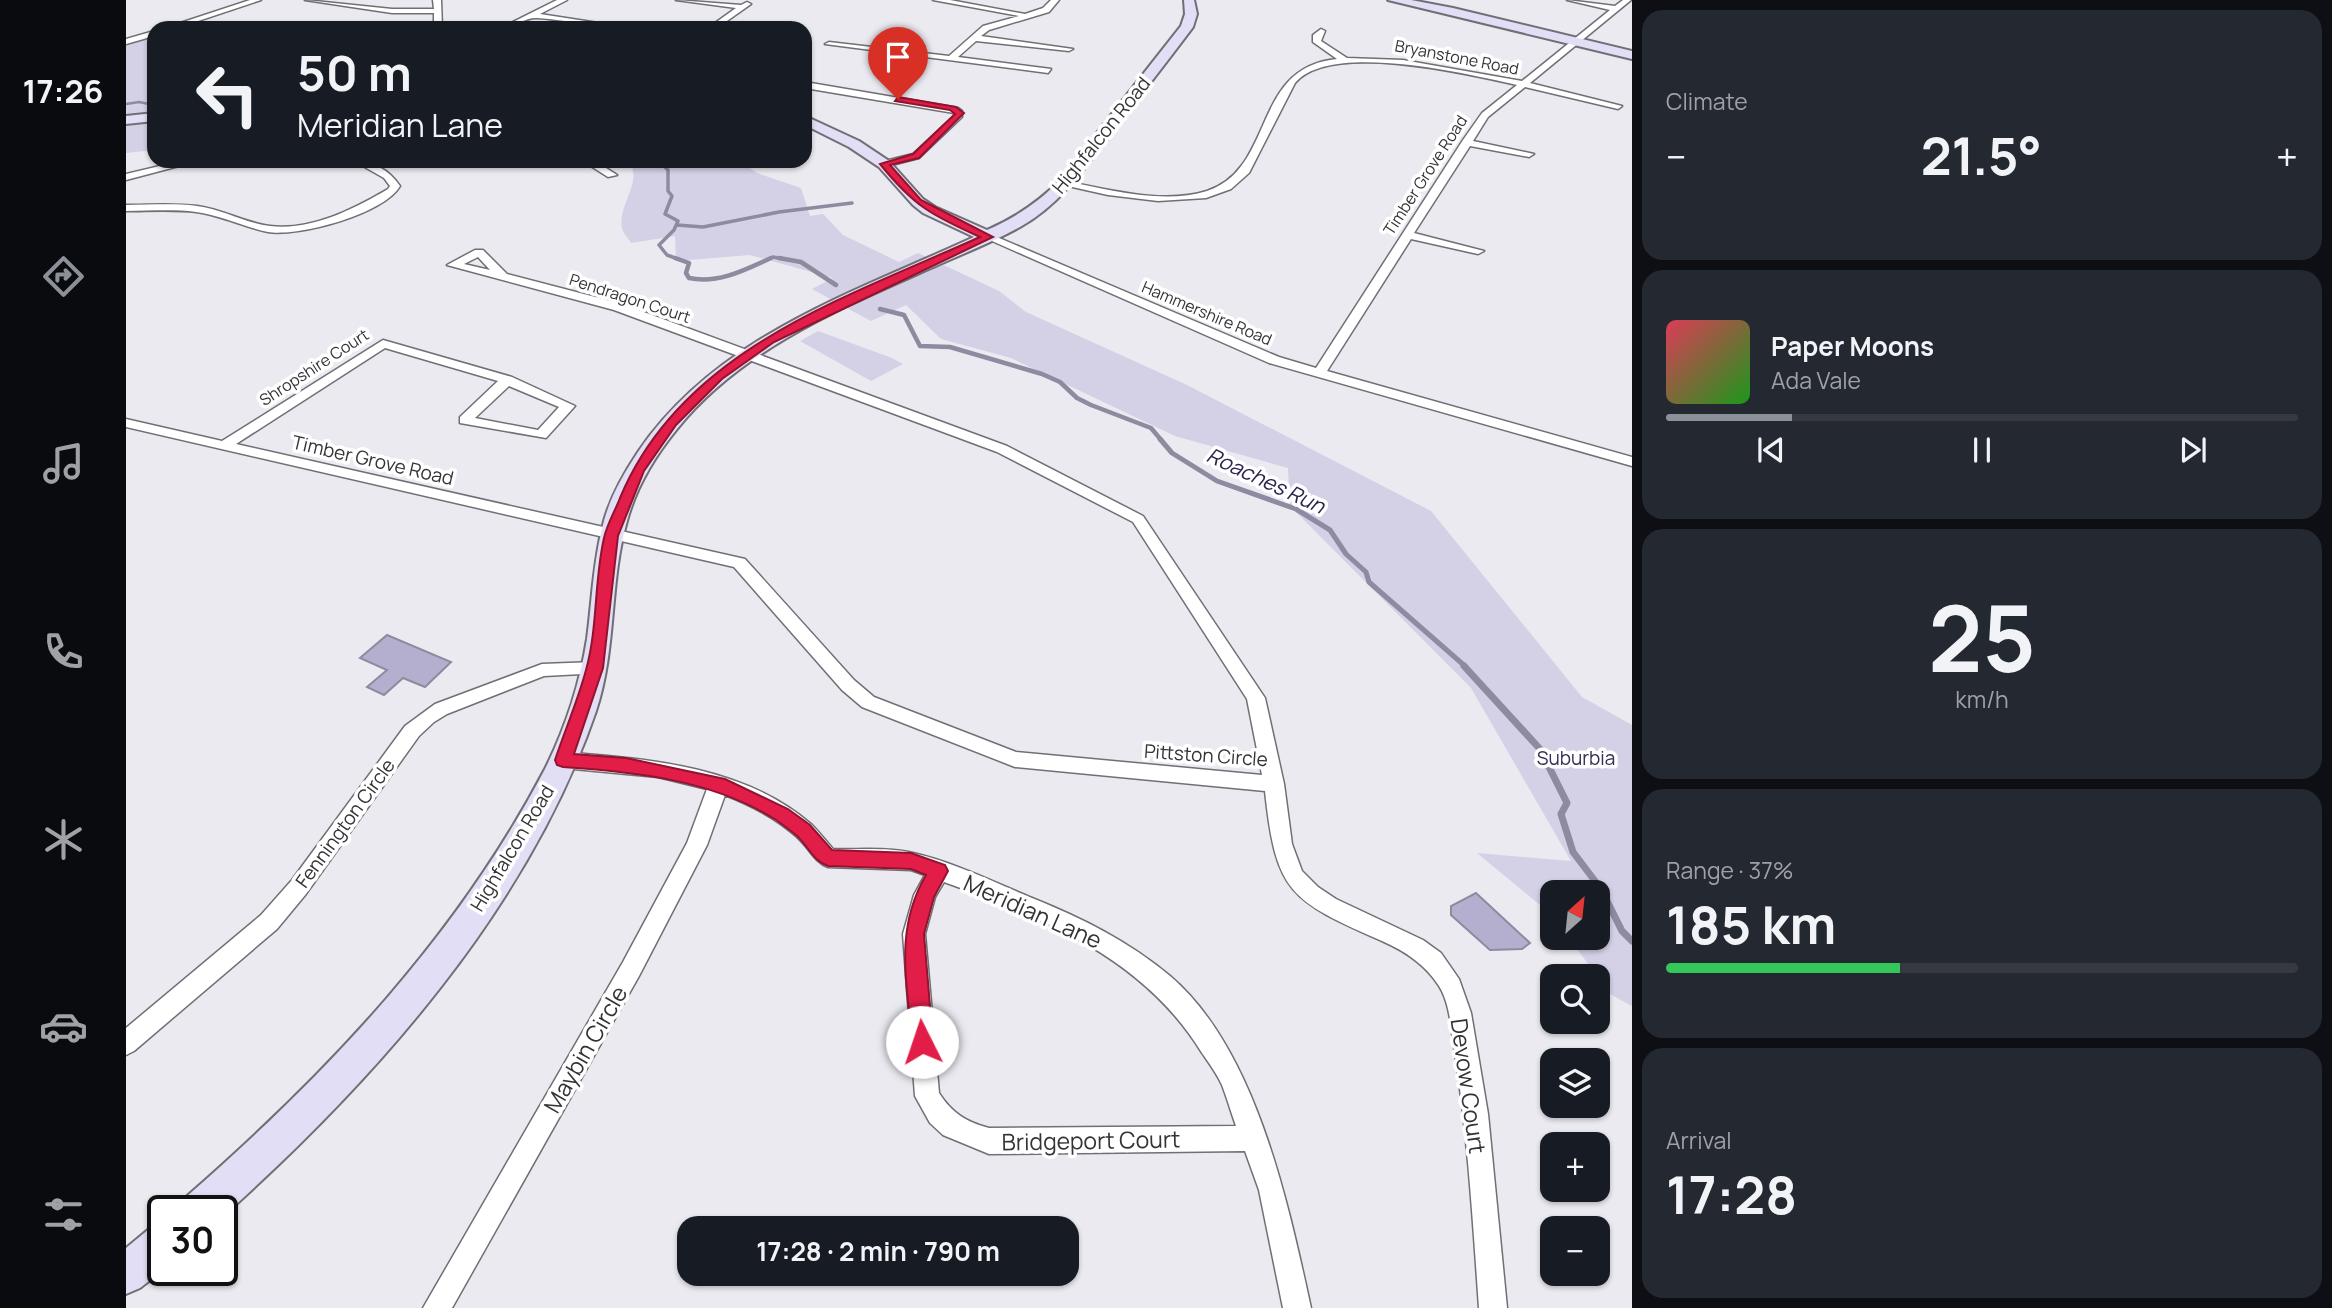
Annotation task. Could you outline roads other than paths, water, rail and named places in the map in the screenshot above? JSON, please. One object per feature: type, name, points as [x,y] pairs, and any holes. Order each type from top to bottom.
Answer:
[{"type":"street","points":[[191,21],[257,0]]},
{"type":"street","points":[[309,0],[391,11],[437,11]]},
{"type":"street","points":[[437,0],[438,21]]},
{"type":"street","points":[[521,21],[564,0]]},
{"type":"street","points":[[680,0],[747,4]]},
{"type":"street","points":[[936,0],[1028,16]]},
{"type":"street","points":[[950,59],[995,24],[1046,10],[1055,0]]},
{"type":"street","name":"Highfalcon Road","points":[[217,1195],[303,1115],[374,1040],[435,967],[482,903],[508,861],[563,760],[595,668],[611,536],[623,502],[653,446],[695,397],[746,355],[800,323],[988,237],[1034,212],[1064,184],[1187,27],[1191,14],[1189,0]]},
{"type":"street","points":[[1393,0],[1453,10],[1632,54]]},
{"type":"street","points":[[1570,0],[1618,9]]},
{"type":"street","name":"Timber Grove Road","points":[[1319,373],[1485,115],[1627,0]]},
{"type":"street","points":[[722,21],[747,4]]},
{"type":"street","points":[[534,15],[577,21]]},
{"type":"street","points":[[1321,32],[1317,35],[1317,42],[1345,60]]},
{"type":"street","points":[[126,42],[147,35]]},
{"type":"street","points":[[974,38],[1069,49]]},
{"type":"street","points":[[829,44],[1048,71]]},
{"type":"street","name":"Bryanstone Road","points":[[1064,184],[1157,198],[1192,197],[1231,185],[1244,173],[1298,73],[1315,65],[1345,60],[1375,59],[1415,63],[1618,106]]},
{"type":"street","points":[[812,86],[958,111],[958,117],[916,156],[884,164]]},
{"type":"street","points":[[126,120],[147,118]]},
{"type":"street","name":"Hammershire Road","points":[[812,123],[854,144],[884,164],[918,202],[941,216],[1229,342],[1319,373],[1632,462]]},
{"type":"street","points":[[1466,142],[1529,154]]},
{"type":"street","points":[[126,177],[164,168]]},
{"type":"street","points":[[126,208],[197,209],[271,229],[302,229],[370,204],[391,191],[394,182],[373,168]]},
{"type":"street","points":[[600,168],[612,175]]},
{"type":"street","points":[[1407,235],[1478,251]]},
{"type":"street","name":"Pendragon Court","points":[[503,276],[618,307],[746,355]]},
{"type":"street","name":"Shropshire Court","points":[[225,445],[383,344],[507,380],[569,406],[541,435],[465,420],[507,380]]},
{"type":"street","name":"Pittston Circle","points":[[611,536],[739,563],[848,685],[867,702],[1015,759],[1275,784],[1256,698],[1138,519],[1002,449],[746,355]]},
{"type":"street","name":"Timber Grove Road","points":[[126,423],[611,536]]},
{"type":"street","name":"Fennington Circle","points":[[126,1042],[269,922],[299,887],[412,732],[428,717],[542,670],[595,668]]},
{"type":"street","name":"Meridian Lane","points":[[563,760],[626,765],[719,784],[782,814],[804,831],[828,858],[911,861],[1076,926],[1121,952],[1164,985],[1199,1026],[1231,1077],[1272,1190],[1297,1308]]},
{"type":"street","name":"Maybin Circle","points":[[437,1308],[667,902],[697,845],[719,784]]},
{"type":"street","name":"Devow Court","points":[[1275,784],[1284,849],[1294,876],[1313,896],[1403,941],[1430,960],[1447,977],[1457,1002],[1474,1089],[1493,1308]]},
{"type":"street","name":"Bridgeport Court","points":[[939,871],[925,895],[914,934],[927,1096],[938,1117],[958,1132],[989,1141],[1253,1138]]},
{"type":"street","points":[[126,1274],[147,1256]]},
{"type":"waterway","name":"Roaches Run","points":[[126,104],[147,104]]},
{"type":"waterway","name":"Roaches Run","points":[[666,168],[668,191],[672,196],[665,214],[678,221],[674,230],[659,245],[667,255],[681,260]]},
{"type":"waterway","points":[[677,225],[703,227],[779,212],[852,203]]},
{"type":"waterway","name":"Roaches Run","points":[[675,258],[689,263],[686,273],[689,278],[700,279],[731,275],[771,258]]},
{"type":"waterway","name":"Roaches Run","points":[[767,260],[771,258]]},
{"type":"waterway","name":"Roaches Run","points":[[771,258],[789,260]]},
{"type":"waterway","name":"Roaches Run","points":[[779,258],[801,262],[836,285]]},
{"type":"waterway","name":"Roaches Run","points":[[880,309],[904,315],[920,346],[950,347],[1042,374],[1060,382],[1077,398],[1091,405],[1151,428],[1162,441]]},
{"type":"waterway","name":"Roaches Run","points":[[1160,439],[1172,453],[1217,481],[1296,509],[1330,530],[1346,554],[1366,572],[1369,582],[1466,667]]},
{"type":"waterway","name":"Roaches Run","points":[[1464,666],[1540,749],[1567,803],[1561,814],[1573,852],[1601,889],[1622,931],[1632,941]]},
{"type":"park label","name":"Suburbia","points":[[1576,758]]}]
